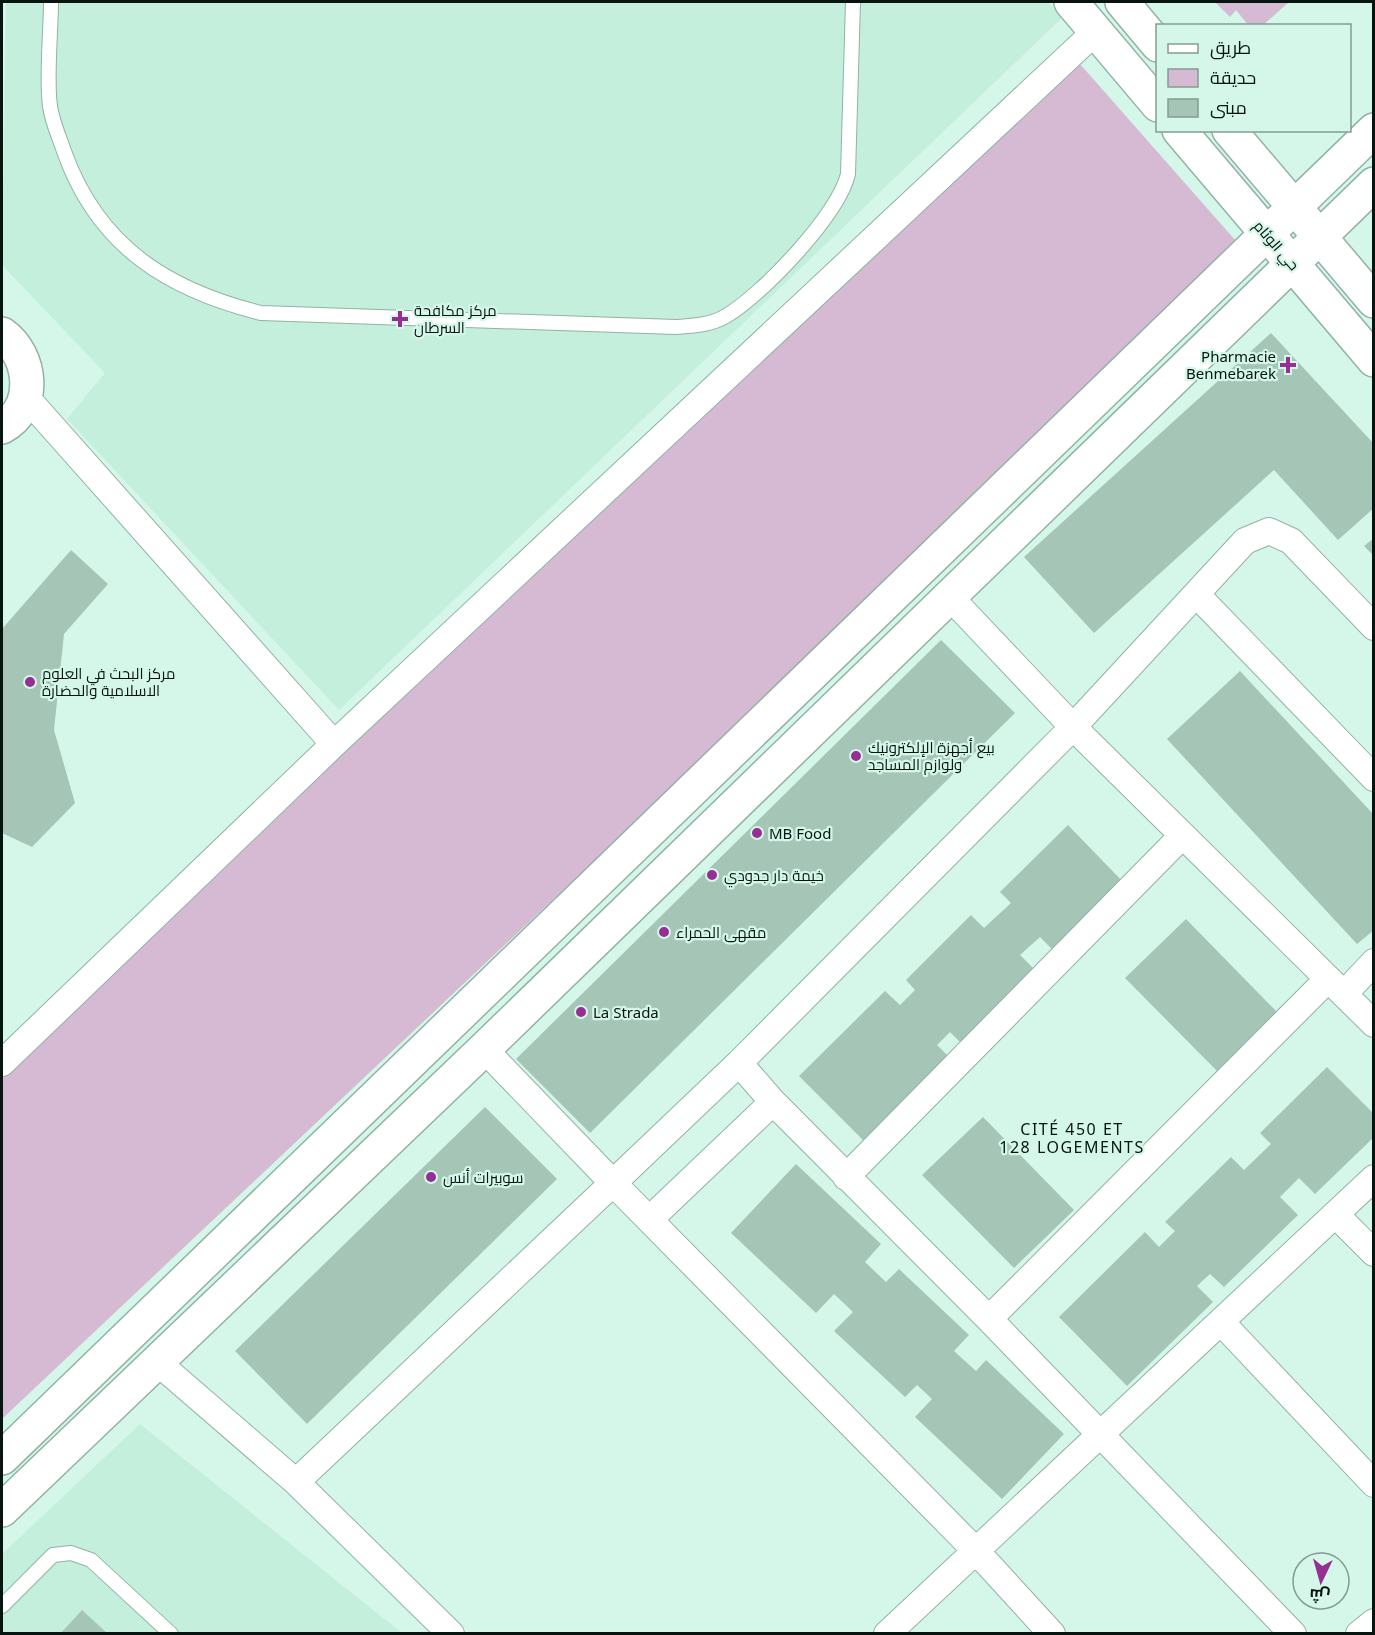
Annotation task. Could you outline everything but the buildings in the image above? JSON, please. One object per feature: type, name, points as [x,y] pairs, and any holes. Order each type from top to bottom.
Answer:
[{"type":"main road","points":[[1071,2],[1156,103]]},
{"type":"main road","points":[[1122,2],[1156,43]]},
{"type":"main road","points":[[2,1458],[1374,130]]},
{"type":"main road","name":"حي الوئام","points":[[1181,132],[1374,360]]},
{"type":"main road","points":[[1231,132],[1374,301]]},
{"type":"main road","points":[[2,1509],[484,1049],[1292,261],[1374,184]]},
{"type":"main road","points":[[2,334],[16,347],[25,362],[27,379],[25,396],[18,412],[2,427]]},
{"type":"street","points":[[2,1063],[334,744],[1095,32]]},
{"type":"street","points":[[25,396],[334,744]]},
{"type":"street","points":[[296,1482],[739,1063],[1073,727],[1245,541],[1269,531],[1291,541],[1374,627]]},
{"type":"street","points":[[1196,594],[1374,778]]},
{"type":"street","points":[[949,596],[1073,727],[1374,1024]]},
{"type":"street","points":[[846,1177],[1182,836]]},
{"type":"street","points":[[989,1319],[1336,987],[1374,962]]},
{"type":"street","points":[[484,1049],[977,1552],[1052,1634]]},
{"type":"street","points":[[739,1063],[773,1102],[1102,1434],[1293,1634]]},
{"type":"street","points":[[650,1220],[773,1102]]},
{"type":"street","points":[[887,1634],[1374,1178]]},
{"type":"street","points":[[1336,1215],[1374,1253]]},
{"type":"street","points":[[1221,1322],[1374,1484]]},
{"type":"street","points":[[156,1361],[296,1482],[452,1634]]},
{"type":"street","points":[[1359,1634],[1374,1622]]},
{"type":"lane","points":[[51,2],[50,106],[73,174],[114,237],[143,264],[180,286],[218,302],[261,313],[676,327],[704,325],[725,317],[746,301],[791,258],[821,223],[842,193],[848,174],[853,2]]},
{"type":"lane","points":[[2,1606],[53,1555],[71,1553],[91,1560],[171,1634]]},
{"type":"shaded area","name":"مركز مكافحة السرطان","points":[[6,2],[1048,2],[1062,18],[339,710],[67,419],[105,373],[2,265]]},
{"type":"shaded area","points":[[140,1424],[402,1633],[2,1634],[2,1554]]},
{"type":"green space","points":[[1215,2],[1289,2],[1264,24],[1247,24],[1236,10],[1230,17]]},
{"type":"green space","points":[[1080,64],[1243,249],[2,1419],[2,1047]]},
{"type":"place","name":"مركز مكافحة السرطان","points":[[400,319]]},
{"type":"place","name":"Pharmacie Benmebarek","points":[[1288,365]]},
{"type":"place","name":"مركز البحث في العلوم الاسلامية والحضارة","points":[[30,682]]},
{"type":"place","name":"بيع أجهزة الإلكترونيك ولوازم المساجد","points":[[856,756]]},
{"type":"place","name":"MB Food","points":[[757,833]]},
{"type":"place","name":"خيمة دار جدودي","points":[[712,875]]},
{"type":"place","name":"مقهى الحمراء","points":[[664,932]]},
{"type":"place","name":"La Strada","points":[[581,1012]]},
{"type":"place","name":"سوبيرات أنس","points":[[431,1177]]},
{"type":"district","name":"CITÉ 450 ET 128 LOGEMENTS","points":[[1072,1138]]}]
